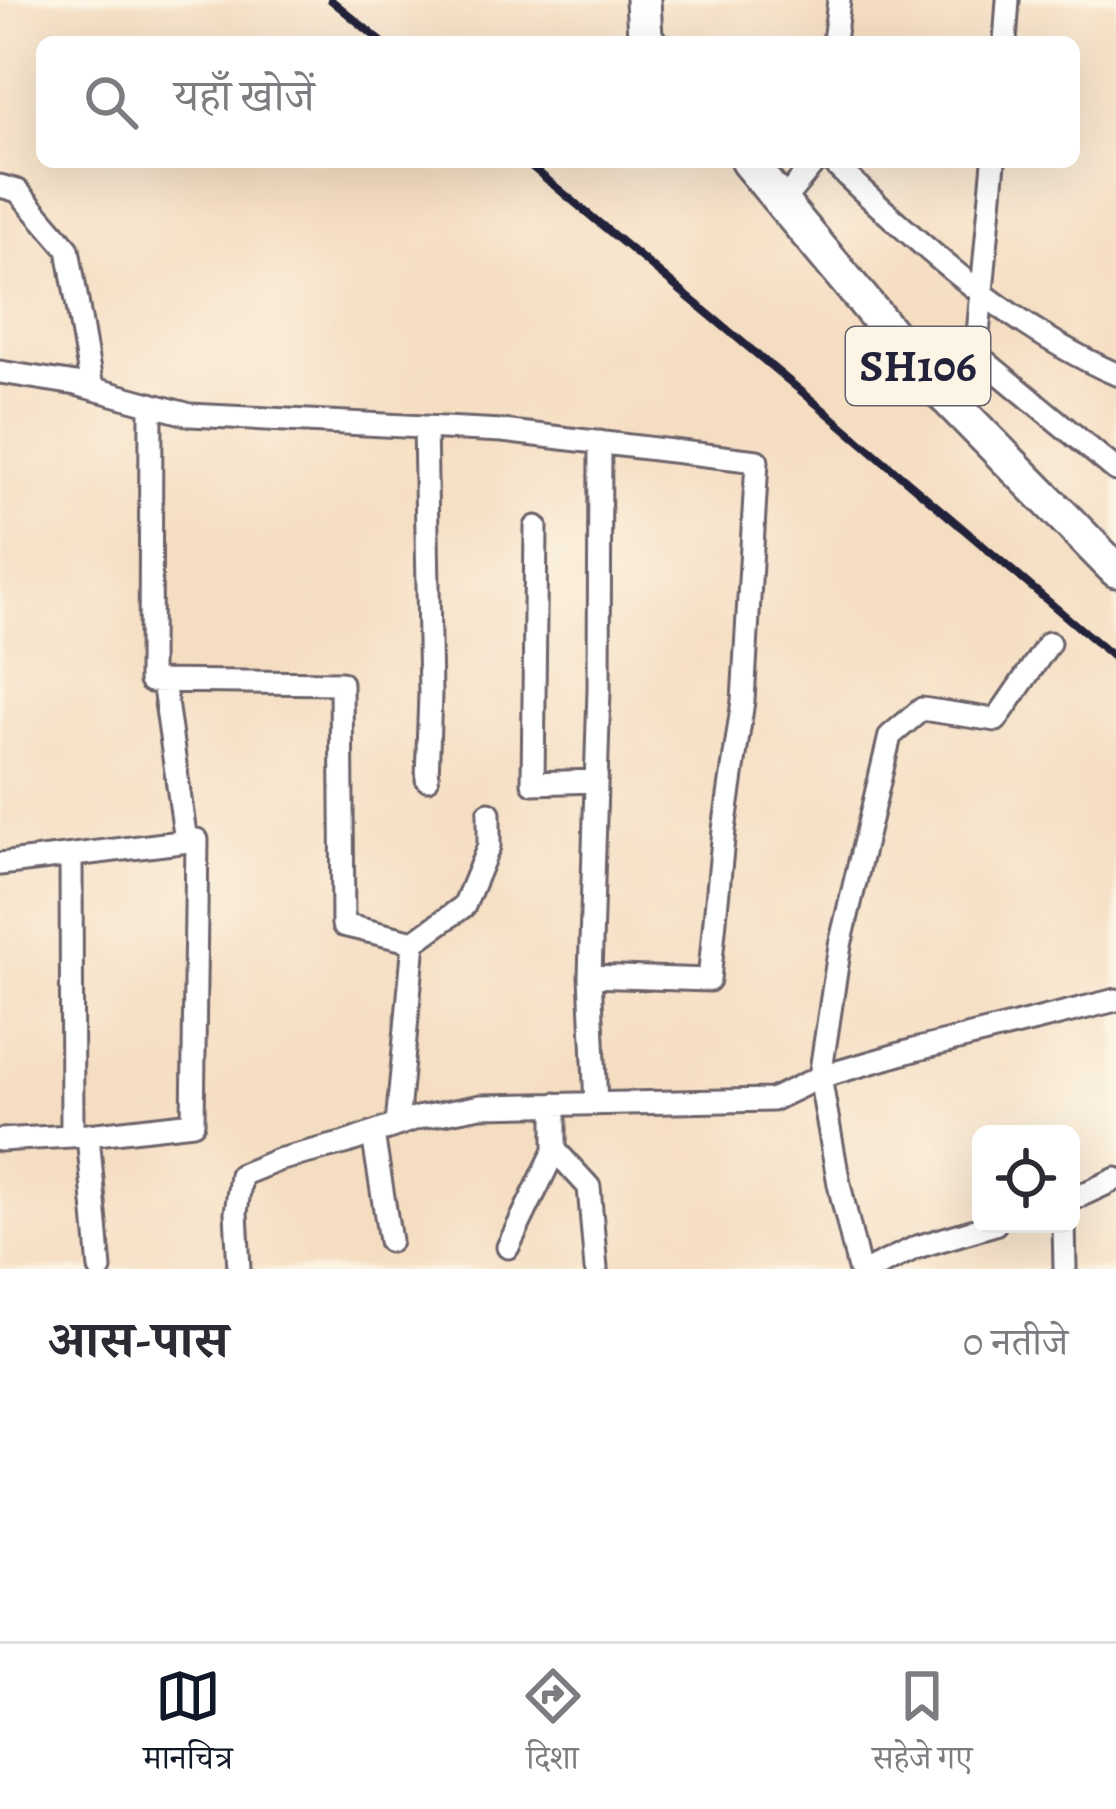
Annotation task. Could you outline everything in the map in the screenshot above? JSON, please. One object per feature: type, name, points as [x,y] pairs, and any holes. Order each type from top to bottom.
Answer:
[{"type":"main road","points":[[644,0],[646,36]]},
{"type":"main road","name":"SH106","points":[[753,168],[941,392],[1116,570]]},
{"type":"street","points":[[835,36],[839,0]]},
{"type":"street","points":[[1005,36],[1008,0]]},
{"type":"street","points":[[782,202],[810,168]]},
{"type":"street","points":[[838,168],[912,238],[994,303],[1116,374]]},
{"type":"street","points":[[941,392],[978,334],[993,168]]},
{"type":"street","points":[[0,186],[18,191],[68,249],[92,388]]},
{"type":"street","points":[[969,348],[1116,470]]},
{"type":"street","points":[[0,372],[92,388],[190,415],[502,431],[757,461],[743,701],[709,980],[590,976]]},
{"type":"street","points":[[151,404],[150,681],[341,683],[343,925],[414,942]]},
{"type":"street","points":[[425,427],[427,779]]},
{"type":"street","points":[[596,1103],[590,976],[600,442]]},
{"type":"street","points":[[536,527],[533,784],[596,781]]},
{"type":"street","points":[[859,1269],[820,1077],[840,945],[890,736],[922,709],[997,720],[1048,643]]},
{"type":"street","points":[[163,681],[186,842]]},
{"type":"street","points":[[397,1125],[414,942],[464,906],[489,846],[489,813]]},
{"type":"street","points":[[0,864],[197,840],[193,1123],[0,1140]]},
{"type":"street","points":[[71,856],[80,1135],[100,1269]]},
{"type":"street","points":[[239,1269],[236,1214],[241,1175],[278,1160],[417,1118],[481,1106],[772,1100],[820,1077],[1116,1000]]},
{"type":"street","points":[[508,1247],[555,1150],[555,1104]]},
{"type":"street","points":[[373,1134],[390,1241]]},
{"type":"street","points":[[555,1150],[590,1186],[596,1269]]},
{"type":"street","points":[[1080,1196],[1116,1178]]},
{"type":"street","points":[[871,1269],[908,1260],[973,1233]]},
{"type":"street","points":[[1064,1233],[1065,1269]]},
{"type":"railway","points":[[331,0],[375,36]]},
{"type":"railway","points":[[533,168],[1116,659]]}]
